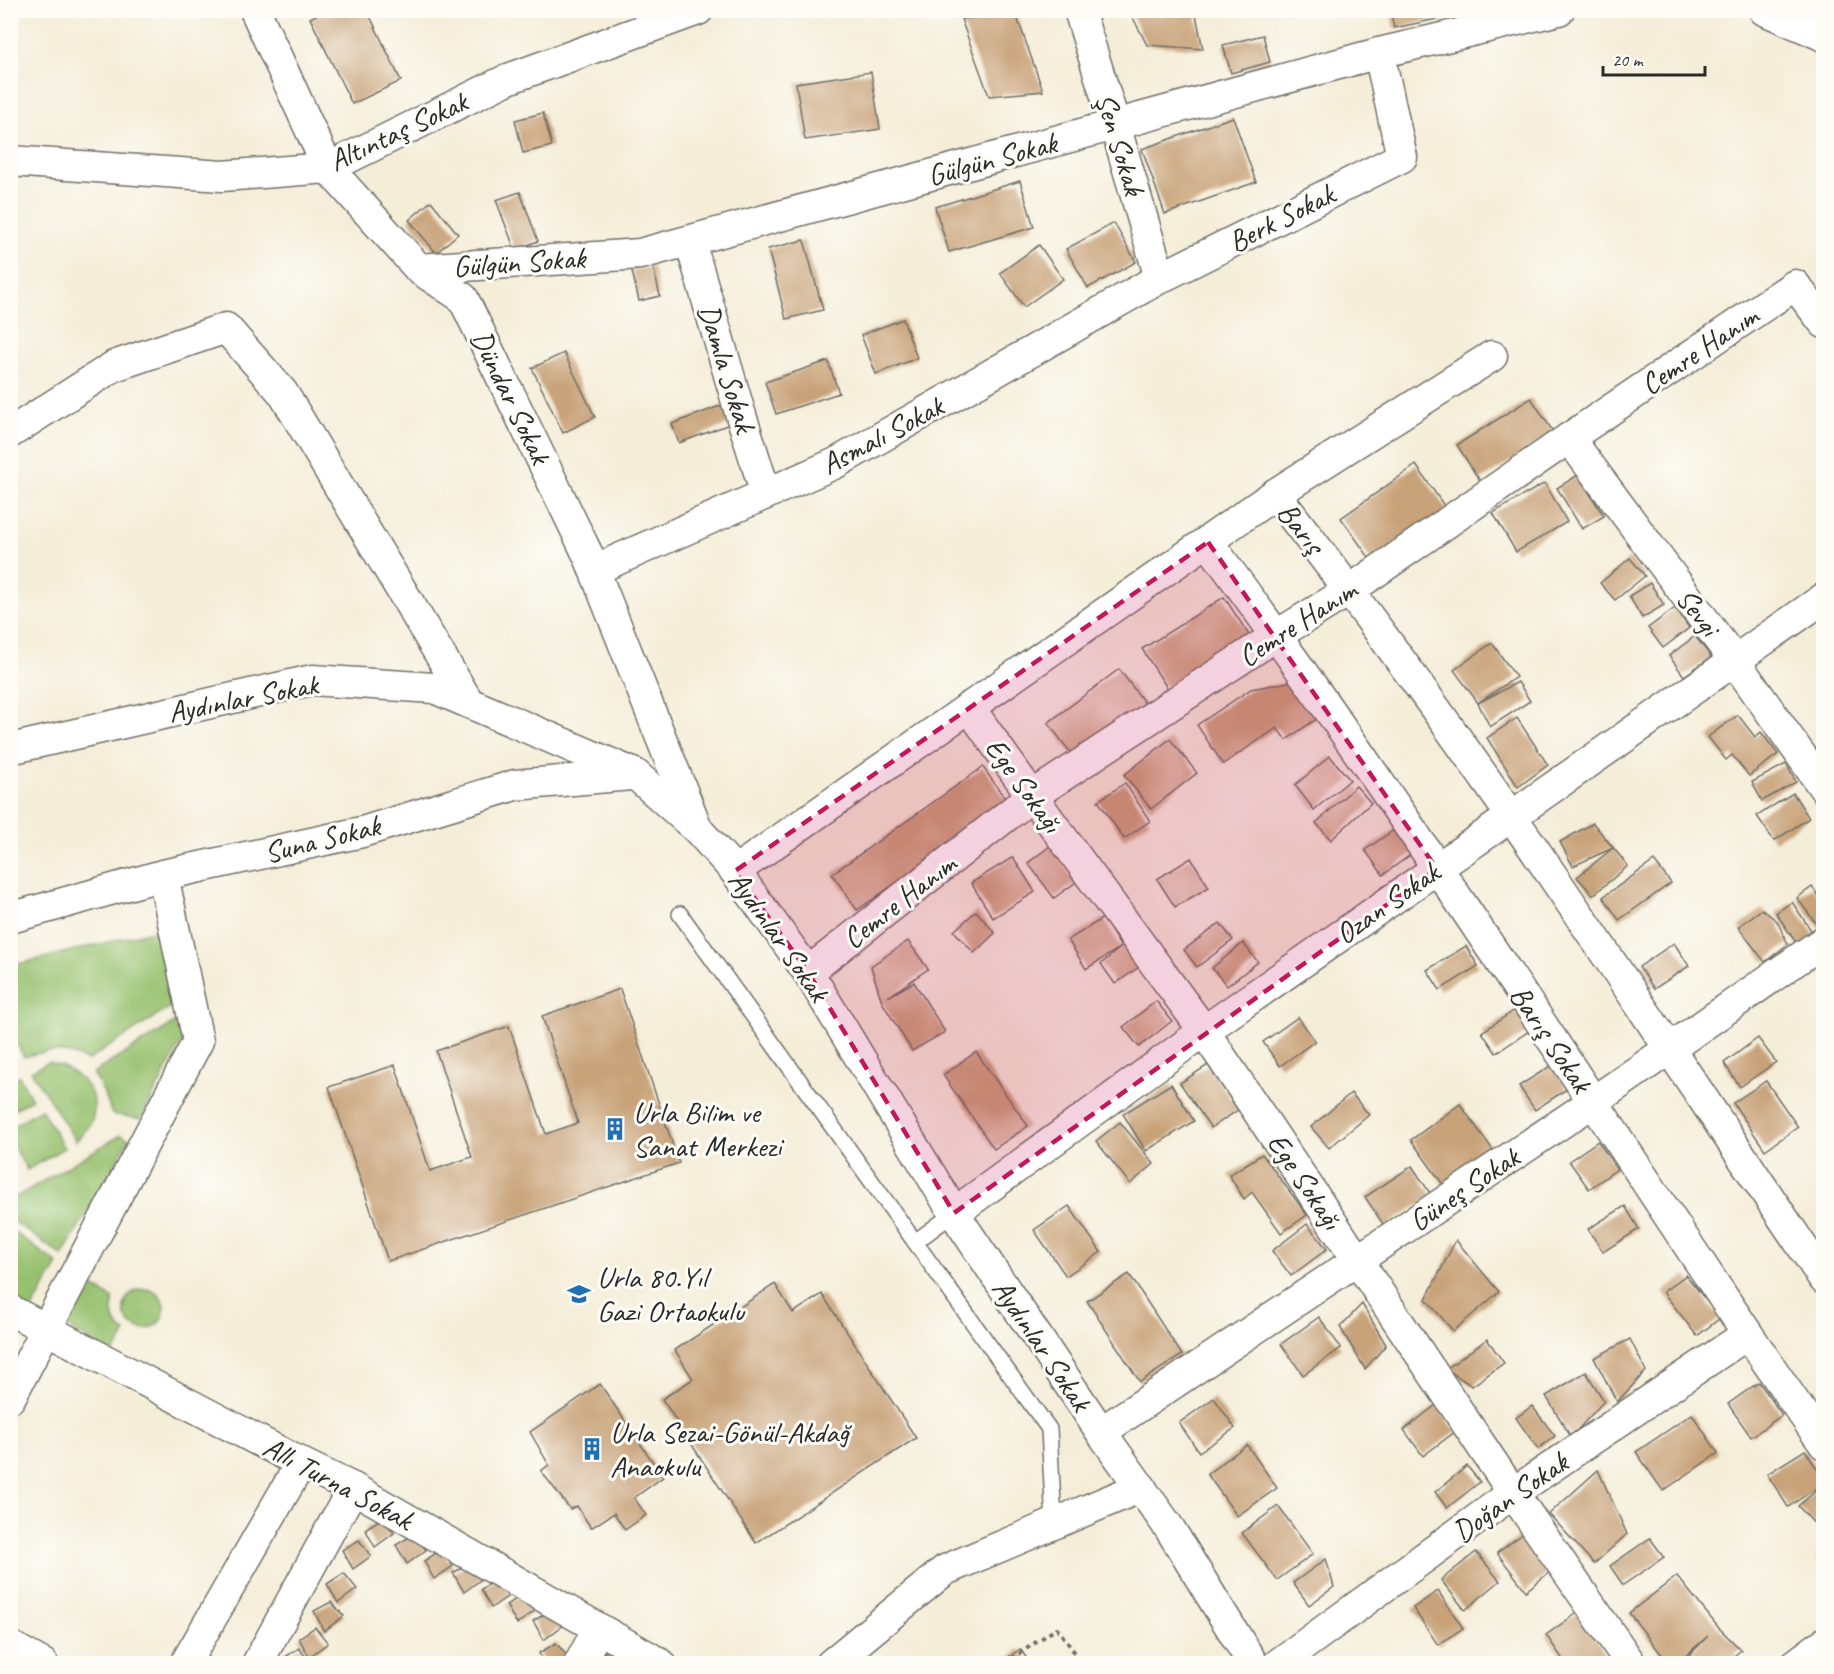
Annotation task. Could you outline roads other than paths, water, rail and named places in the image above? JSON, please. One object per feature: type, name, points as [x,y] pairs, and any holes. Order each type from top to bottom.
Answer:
[{"type":"street","name":"Dündar Sokak","points":[[255,10],[328,168],[419,269],[463,298],[594,570],[698,830]]},
{"type":"street","name":"Altıntaş Sokak","points":[[11,160],[222,176],[328,168],[508,79],[699,10]]},
{"type":"street","name":"Şen Sokak","points":[[1079,10],[1160,278]]},
{"type":"street","name":"Gülgün Sokak","points":[[419,269],[640,254],[1379,53],[1559,10]]},
{"type":"street","points":[[1764,10],[1824,36]]},
{"type":"street","name":"Berk Sokak","points":[[1160,278],[1402,157],[1379,53]]},
{"type":"street","name":"Damla Sokak","points":[[690,241],[766,494]]},
{"type":"street","name":"Asmalı Sokak","points":[[594,570],[836,463],[1160,278]]},
{"type":"street","name":"Cemre Hanım","points":[[808,972],[1032,796],[1277,635],[1350,590],[1795,285],[1824,323]]},
{"type":"street","points":[[10,433],[114,366],[226,328],[283,393],[469,703]]},
{"type":"street","points":[[735,871],[1275,494],[1492,356]]},
{"type":"street","name":"Sevgi","points":[[1569,438],[1734,660],[1824,788]]},
{"type":"street","name":"Barış","points":[[1275,494],[1350,590]]},
{"type":"street","name":"Barış Sokak","points":[[1208,542],[1277,635],[1437,869],[1746,1335],[1824,1444]]},
{"type":"street","points":[[1350,590],[1511,817],[1824,1278]]},
{"type":"street","name":"Ozan Sokak","points":[[954,1213],[1204,1031],[1824,598]]},
{"type":"street","name":"Aydınlar Sokak","points":[[10,749],[312,680],[434,688],[635,774],[698,830],[735,871],[808,972],[954,1213],[1101,1432],[1170,1529],[1253,1664]]},
{"type":"street","name":"Ege Sokağı","points":[[969,707],[1204,1031],[1513,1493],[1631,1664]]},
{"type":"street","name":"Suna Sokak","points":[[10,918],[164,875],[362,831],[515,785],[635,774]]},
{"type":"street","points":[[10,1398],[198,1041],[164,875]]},
{"type":"street","name":"Güneş Sokak","points":[[1101,1432],[1593,1102],[1824,941]]},
{"type":"street","name":"Allı Turna Sokak","points":[[10,1310],[353,1488],[661,1664]]},
{"type":"street","name":"Doğan Sokak","points":[[1278,1664],[1513,1493],[1746,1335]]},
{"type":"street","points":[[185,1664],[301,1463]]},
{"type":"street","points":[[831,1664],[945,1570],[1141,1487]]},
{"type":"street","points":[[256,1664],[353,1488]]},
{"type":"street","points":[[579,1664],[598,1629]]},
{"type":"street","points":[[1796,1664],[1824,1643]]},
{"type":"street","points":[[10,1646],[44,1664]]},
{"type":"lane","points":[[680,914],[1049,1429],[1054,1524]]},
{"type":"lane","points":[[915,1242],[954,1213]]},
{"type":"place","name":"Urla Bilim ve Sanat Merkezi","points":[[615,1129]]},
{"type":"place","name":"Urla 80.Yıl Gazi Ortaokulu","points":[[579,1294]]},
{"type":"place","name":"Urla Sezai-Gönül-Akdağ Anaokulu","points":[[592,1449]]}]
